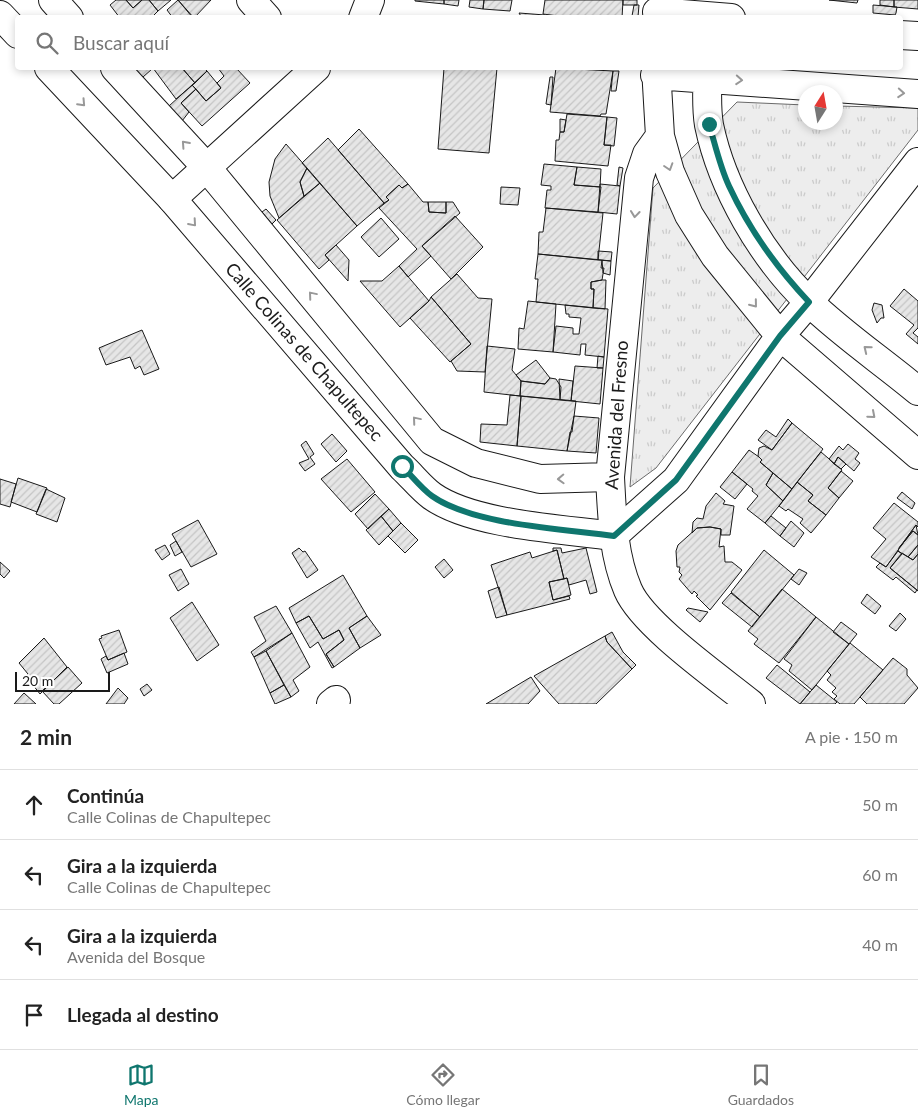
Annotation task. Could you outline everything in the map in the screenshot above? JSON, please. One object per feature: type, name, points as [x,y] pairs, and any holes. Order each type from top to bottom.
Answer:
[{"type":"street","points":[[53,0],[66,15]]},
{"type":"street","points":[[252,0],[264,15]]},
{"type":"street","points":[[363,15],[370,0]]},
{"type":"street","points":[[657,10],[714,13]]},
{"type":"street","points":[[0,15],[15,31]]},
{"type":"street","points":[[903,34],[918,36]]},
{"type":"street","name":"Calle Colinas de Chapultepec","points":[[51,70],[172,199],[402,466],[432,496],[460,510],[506,521],[614,536]]},
{"type":"street","points":[[117,70],[207,168],[432,440],[476,463],[540,479],[610,477]]},
{"type":"street","points":[[172,199],[312,70]]},
{"type":"street","points":[[918,94],[708,73],[655,71],[660,136],[670,172],[689,214],[715,256],[780,336],[918,455]]},
{"type":"street","points":[[708,73],[709,124],[728,184],[746,220],[782,273],[809,302],[918,391]]},
{"type":"street","name":"Avenida del Fresno","points":[[660,136],[647,154],[639,178],[610,477],[614,536],[628,591],[651,622],[751,704]]},
{"type":"street","points":[[614,536],[676,480],[780,336],[809,302],[918,162]]},
{"type":"green space","points":[[737,102],[798,105],[798,130],[843,130],[843,106],[918,108],[918,130],[656,468],[630,487],[653,188]]},
{"type":"building","points":[[116,0],[126,0],[133,8],[142,0],[149,0],[158,11],[154,15],[118,15],[110,5]]},
{"type":"building","points":[[126,0],[142,0],[133,8]]},
{"type":"building","points":[[149,0],[171,0],[158,11]]},
{"type":"building","points":[[178,0],[190,15],[171,15],[167,10]]},
{"type":"building","points":[[178,0],[211,0],[197,15],[191,15]]},
{"type":"building","points":[[444,0],[444,4],[415,1]]},
{"type":"building","points":[[444,0],[459,0],[458,6],[444,4]]},
{"type":"building","points":[[470,0],[484,0],[483,9],[469,7]]},
{"type":"building","points":[[484,0],[512,0],[510,11],[483,9]]},
{"type":"building","points":[[545,0],[623,0],[622,15],[543,14]]},
{"type":"building","points":[[623,0],[637,0],[637,5],[623,5]]},
{"type":"building","points":[[829,0],[858,0],[857,3]]},
{"type":"building","points":[[880,0],[894,0],[894,7],[880,5]]},
{"type":"building","points":[[894,0],[918,0],[918,9],[894,7]]},
{"type":"building","points":[[634,5],[639,5],[638,15],[632,15]]},
{"type":"building","points":[[873,5],[897,7],[896,13],[895,15],[873,13]]},
{"type":"building","points":[[519,13],[545,15],[520,15]]},
{"type":"building","points":[[136,70],[151,70],[143,77]]},
{"type":"building","points":[[154,70],[184,70],[195,83],[176,99]]},
{"type":"building","points":[[184,70],[207,71],[195,83]]},
{"type":"building","points":[[220,70],[238,70],[250,83],[202,126],[181,103],[196,89],[206,101],[221,88],[217,83],[224,76]]},
{"type":"building","points":[[444,70],[497,70],[489,153],[438,149]]},
{"type":"building","points":[[556,70],[613,71],[606,114],[601,114],[600,116],[550,112]]},
{"type":"building","points":[[207,71],[221,88],[206,101],[192,85]]},
{"type":"building","points":[[613,71],[619,71],[616,91],[611,91]]},
{"type":"building","points":[[550,77],[553,77],[551,105],[546,104]]},
{"type":"building","points":[[192,85],[196,89],[181,103],[189,112],[182,121],[169,106]]},
{"type":"building","points":[[567,114],[607,117],[604,145],[611,145],[608,166],[555,161],[556,140],[559,140],[560,132],[564,132]]},
{"type":"building","points":[[607,117],[617,118],[614,146],[604,145]]},
{"type":"building","points":[[560,119],[566,120],[564,132],[560,132]]},
{"type":"building","points":[[359,129],[408,184],[402,188],[399,185],[386,197],[389,200],[384,203],[338,150]]},
{"type":"building","points":[[328,138],[384,203],[357,226],[302,163]]},
{"type":"building","points":[[286,144],[307,168],[300,182],[304,196],[279,218],[270,196],[269,182],[275,159]]},
{"type":"building","points":[[544,164],[577,167],[574,185],[601,187],[598,212],[545,208],[547,190],[551,190],[551,186],[541,185]]},
{"type":"building","points":[[577,167],[601,169],[600,187],[574,185]]},
{"type":"building","points":[[619,167],[623,168],[620,186],[617,185]]},
{"type":"building","points":[[307,168],[320,183],[304,196],[300,182]]},
{"type":"building","points":[[320,183],[357,226],[325,255],[329,260],[319,269],[277,220]]},
{"type":"building","points":[[408,184],[423,202],[428,202],[429,212],[446,213],[446,202],[453,202],[460,213],[422,246],[431,256],[408,277],[399,266],[417,249],[379,208],[389,200],[386,197],[399,185],[402,188]]},
{"type":"building","points":[[600,184],[620,186],[617,214],[598,212]]},
{"type":"building","points":[[501,187],[520,188],[518,205],[500,204]]},
{"type":"building","points":[[428,202],[446,202],[446,213],[429,212]]},
{"type":"building","points":[[546,208],[603,213],[598,260],[538,254],[539,232],[543,232]]},
{"type":"building","points":[[266,209],[276,220],[272,224],[262,212]]},
{"type":"building","points":[[455,216],[483,247],[451,279],[422,246]]},
{"type":"building","points":[[381,218],[399,239],[379,257],[361,237]]},
{"type":"building","points":[[336,245],[349,260],[348,281],[325,255]]},
{"type":"building","points":[[598,251],[612,252],[611,261],[598,260]]},
{"type":"building","points":[[538,254],[602,260],[601,268],[604,268],[602,280],[591,282],[591,289],[594,289],[593,308],[536,302],[538,279],[535,279]]},
{"type":"building","points":[[602,260],[611,261],[610,275],[603,273]]},
{"type":"building","points":[[399,266],[429,301],[400,327],[360,281],[382,281]]},
{"type":"building","points":[[457,274],[478,298],[492,299],[485,372],[457,371],[451,361],[471,344],[431,297]]},
{"type":"building","points":[[606,280],[605,309],[593,308],[594,289],[591,289],[591,282]]},
{"type":"building","points":[[904,289],[918,301],[918,328],[913,333],[918,337],[918,344],[906,334],[914,325],[890,306]]},
{"type":"building","points":[[431,297],[471,344],[450,362],[410,318]]},
{"type":"building","points":[[528,301],[556,304],[553,352],[518,349],[519,328],[524,329]]},
{"type":"building","points":[[874,303],[882,305],[884,318],[881,318],[877,323],[872,310]]},
{"type":"building","points":[[565,305],[608,309],[604,357],[585,355],[586,344],[581,344],[580,355],[553,352],[556,326],[573,328],[573,334],[579,334],[581,318],[569,317],[569,314],[566,314]]},
{"type":"building","points":[[142,330],[159,369],[144,375],[140,366],[135,369],[130,357],[106,365],[99,348]]},
{"type":"building","points":[[487,346],[515,349],[512,370],[521,381],[520,396],[484,392]]},
{"type":"building","points":[[598,356],[604,357],[603,368],[597,368]]},
{"type":"building","points":[[536,360],[550,378],[545,384],[521,381],[516,375]]},
{"type":"building","points":[[575,366],[603,368],[600,404],[571,401]]},
{"type":"building","points":[[550,378],[556,379],[561,387],[560,400],[520,396],[521,381],[545,384]]},
{"type":"building","points":[[559,379],[573,381],[571,401],[560,400]]},
{"type":"building","points":[[510,395],[521,396],[517,446],[480,442],[481,424],[507,425]]},
{"type":"building","points":[[521,396],[576,401],[572,432],[570,432],[567,451],[517,446]]},
{"type":"building","points":[[574,416],[599,418],[596,453],[567,451]]},
{"type":"building","points":[[788,419],[792,423],[772,450],[758,440],[766,430],[776,437]]},
{"type":"building","points":[[792,423],[823,449],[792,489],[760,462],[762,460],[758,456],[759,448],[764,446],[772,450]]},
{"type":"building","points":[[332,434],[347,451],[336,462],[321,444]]},
{"type":"building","points":[[306,441],[314,454],[310,457],[315,464],[305,471],[299,463],[309,459],[301,445]]},
{"type":"building","points":[[848,444],[859,453],[855,459],[860,463],[854,471],[838,457],[834,464],[829,459],[839,446],[843,450]]},
{"type":"building","points":[[749,450],[759,457],[762,460],[760,462],[773,473],[766,485],[783,501],[765,523],[747,509],[758,496],[752,491],[753,489],[732,472]]},
{"type":"building","points":[[821,452],[842,470],[828,488],[839,498],[826,515],[808,501],[813,495],[797,482]]},
{"type":"building","points":[[838,457],[846,464],[841,469],[834,464]]},
{"type":"building","points":[[347,459],[375,492],[351,512],[321,479]]},
{"type":"building","points":[[841,471],[853,481],[839,498],[828,488]]},
{"type":"building","points":[[732,472],[747,484],[735,499],[720,487]]},
{"type":"building","points":[[773,473],[792,489],[783,501],[766,485]]},
{"type":"building","points":[[18,478],[47,488],[37,512],[11,502]]},
{"type":"building","points":[[0,479],[16,484],[10,507],[0,504]]},
{"type":"building","points":[[797,482],[813,495],[808,501],[826,515],[811,533],[800,523],[803,519],[788,509],[786,511],[779,506]]},
{"type":"building","points":[[46,489],[65,498],[57,522],[36,514]]},
{"type":"building","points":[[902,492],[915,503],[912,509],[897,498]]},
{"type":"building","points":[[716,493],[725,501],[723,504],[734,506],[730,535],[721,535],[721,529],[710,527],[697,528],[692,533],[693,522],[697,518],[703,519],[706,506]]},
{"type":"building","points":[[375,494],[389,509],[368,529],[355,514]]},
{"type":"building","points":[[894,503],[918,522],[918,527],[916,525],[886,567],[871,557],[886,539],[873,528]]},
{"type":"building","points":[[389,509],[401,523],[393,531],[381,516]]},
{"type":"building","points":[[381,516],[393,531],[379,545],[366,530]]},
{"type":"building","points":[[771,516],[786,528],[780,536],[765,523]]},
{"type":"building","points":[[198,520],[217,554],[191,567],[172,534]]},
{"type":"building","points":[[791,521],[804,533],[794,547],[780,536]]},
{"type":"building","points":[[401,523],[418,540],[405,553],[388,536]]},
{"type":"building","points":[[916,525],[918,535],[913,531],[899,548]]},
{"type":"building","points":[[710,527],[721,529],[719,547],[724,546],[725,562],[732,562],[742,570],[710,610],[696,596],[698,595],[694,591],[692,594],[679,579],[682,575],[679,572],[680,567],[677,567],[676,551],[678,545],[697,528]]},
{"type":"building","points":[[913,531],[918,535],[918,545],[908,557],[898,551]]},
{"type":"building","points":[[176,541],[182,552],[175,556],[170,545]]},
{"type":"building","points":[[165,545],[170,554],[162,560],[155,550]]},
{"type":"building","points":[[918,545],[918,554],[913,560],[908,557]]},
{"type":"building","points":[[299,548],[303,552],[305,551],[318,570],[307,578],[292,553]]},
{"type":"building","points":[[553,548],[561,548],[562,553],[586,548],[597,592],[590,594],[586,580],[569,585],[567,578],[564,579],[557,550],[553,551]]},
{"type":"building","points":[[557,550],[564,579],[549,582],[553,600],[569,596],[570,599],[507,615],[491,565],[530,552],[532,558]]},
{"type":"building","points":[[764,550],[794,575],[760,617],[731,592]]},
{"type":"building","points":[[898,551],[902,554],[890,568],[917,590],[915,593],[896,577],[893,580],[876,567],[880,563],[886,567]]},
{"type":"building","points":[[902,553],[913,560],[918,554],[918,591],[890,568]]},
{"type":"building","points":[[444,559],[453,570],[444,578],[435,567]]},
{"type":"building","points":[[0,562],[10,571],[4,578],[0,574]]},
{"type":"building","points":[[181,569],[189,584],[178,591],[169,575]]},
{"type":"building","points":[[799,569],[807,573],[799,585],[791,579]]},
{"type":"building","points":[[343,575],[367,616],[349,628],[360,648],[334,667],[326,654],[344,640],[339,630],[323,639],[309,616],[296,623],[289,608]]},
{"type":"building","points":[[567,578],[571,595],[553,600],[549,582]]},
{"type":"building","points":[[499,587],[507,615],[496,618],[488,591]]},
{"type":"building","points":[[782,589],[816,617],[779,663],[754,644],[758,639],[748,631]]},
{"type":"building","points":[[731,593],[760,617],[752,627],[722,603]]},
{"type":"building","points":[[867,594],[881,606],[875,614],[861,603]]},
{"type":"building","points":[[192,602],[219,645],[197,661],[170,618]]},
{"type":"building","points":[[276,606],[292,633],[254,657],[251,652],[266,641],[254,617]]},
{"type":"building","points":[[688,608],[708,612],[700,622],[686,610]]},
{"type":"building","points":[[900,613],[906,619],[896,631],[889,626]]},
{"type":"building","points":[[309,616],[323,639],[339,630],[344,640],[326,654],[334,667],[332,668],[318,642],[310,648],[296,623]]},
{"type":"building","points":[[367,616],[381,635],[360,648],[349,628]]},
{"type":"building","points":[[816,617],[849,644],[812,690],[789,671],[792,665],[784,659]]},
{"type":"building","points":[[841,622],[857,634],[849,644],[833,632]]},
{"type":"building","points":[[119,630],[127,652],[108,660],[99,639],[102,638],[101,636]]},
{"type":"building","points":[[612,632],[623,652],[636,665],[632,669],[607,642],[605,636]]},
{"type":"building","points":[[292,633],[310,667],[293,680],[299,691],[291,697],[266,651]]},
{"type":"building","points":[[605,636],[607,642],[632,669],[596,704],[559,704],[534,676]]},
{"type":"building","points":[[44,638],[67,667],[40,694],[19,663]]},
{"type":"building","points":[[850,643],[883,670],[854,704],[840,704],[834,699],[837,696],[832,692],[836,688],[827,680],[831,675],[827,671]]},
{"type":"building","points":[[266,651],[284,685],[270,693],[254,657]]},
{"type":"building","points":[[124,653],[128,664],[107,673],[101,659],[106,656],[108,660]]},
{"type":"building","points":[[893,658],[907,669],[907,675],[918,688],[904,704],[867,704],[860,697]]},
{"type":"building","points":[[777,665],[810,692],[800,704],[766,678]]},
{"type":"building","points":[[68,667],[82,683],[59,704],[54,704],[42,691]]},
{"type":"building","points":[[531,677],[540,691],[528,704],[486,704]]},
{"type":"building","points":[[147,684],[152,690],[144,696],[140,689]]},
{"type":"building","points":[[284,685],[291,697],[275,704],[270,693]]},
{"type":"building","points":[[816,685],[837,702],[835,704],[800,704]]},
{"type":"building","points":[[118,688],[128,698],[124,704],[106,704]]},
{"type":"building","points":[[24,693],[36,704],[14,704]]},
{"type":"route","points":[[402,466],[432,496],[460,510],[506,521],[614,536],[676,480],[780,336],[809,302],[782,273],[746,220],[728,184],[709,124]]}]
